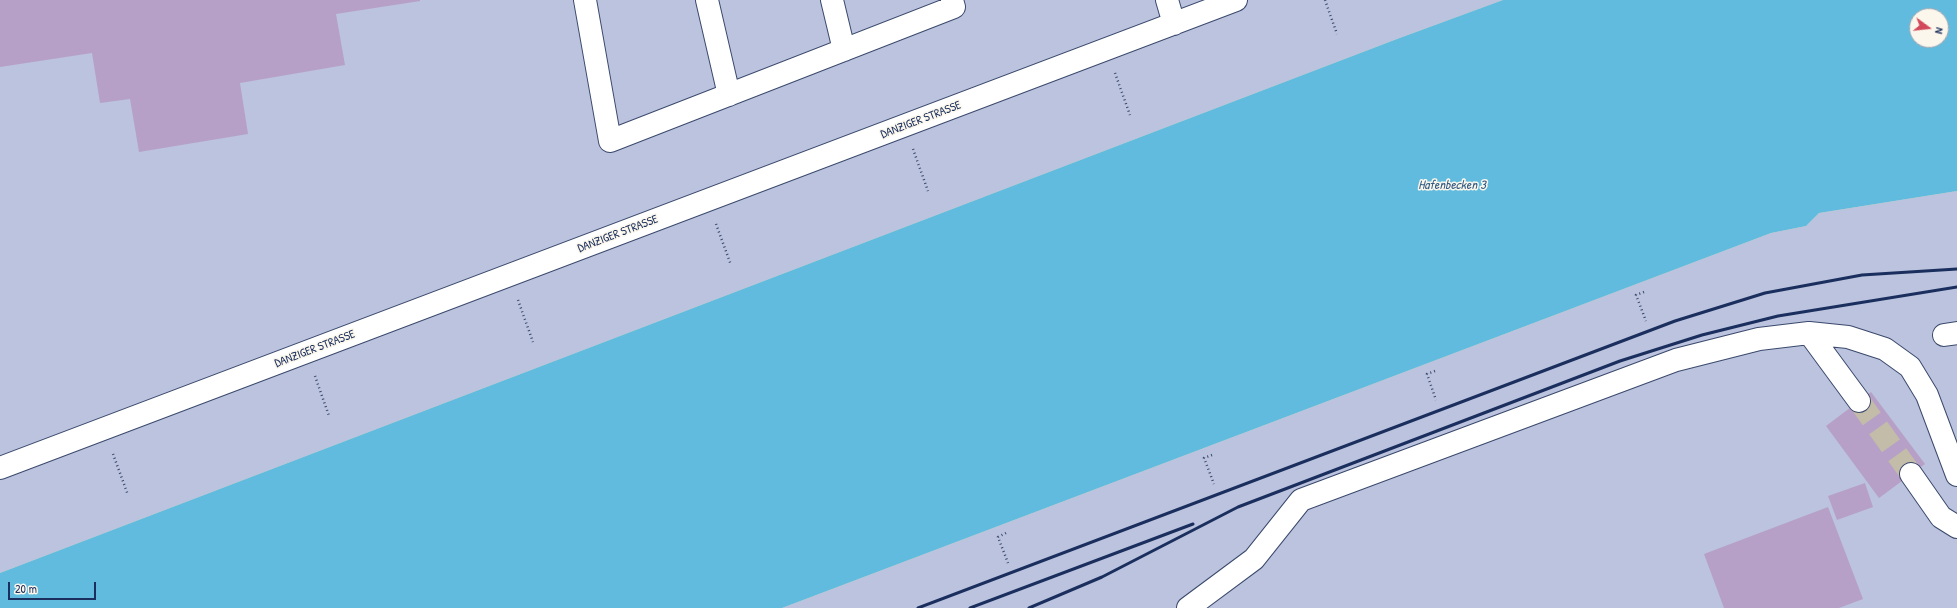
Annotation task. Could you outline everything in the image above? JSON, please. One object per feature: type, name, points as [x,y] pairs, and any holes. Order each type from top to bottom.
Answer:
[{"type":"street","points":[[585,0],[610,141],[844,50],[959,2]]},
{"type":"street","points":[[707,0],[729,95]]},
{"type":"street","points":[[832,0],[844,50]]},
{"type":"street","points":[[1167,0],[1174,24]]},
{"type":"street","name":"DANZIGER STRASSE","points":[[0,468],[1236,0]]},
{"type":"street","points":[[1809,333],[1859,401]]},
{"type":"street","points":[[1188,608],[1254,559],[1301,500],[1676,360],[1759,339],[1809,333],[1848,337],[1885,349],[1910,367],[1927,395],[1957,475]]},
{"type":"street","points":[[1911,474],[1941,517],[1957,527]]},
{"type":"path","points":[[1325,0],[1337,34]]},
{"type":"path","points":[[1115,73],[1130,115]]},
{"type":"path","points":[[913,149],[928,191]]},
{"type":"path","points":[[716,223],[731,265]]},
{"type":"path","points":[[1644,292],[1636,295],[1646,321]]},
{"type":"path","points":[[518,299],[533,342]]},
{"type":"path","points":[[1435,371],[1427,374],[1436,400]]},
{"type":"path","points":[[314,374],[329,416]]},
{"type":"path","points":[[113,453],[128,495]]},
{"type":"path","points":[[1212,455],[1204,458],[1214,484]]},
{"type":"path","points":[[1006,534],[998,537],[1008,563]]},
{"type":"shaded area","points":[[0,0],[1503,0],[1397,39],[0,573]]},
{"type":"shaded area","points":[[1957,191],[1957,608],[782,608],[1771,233],[1806,226],[1819,213]]},
{"type":"water","name":"Hafenbecken 3","points":[[1503,0],[1957,0],[1957,191],[1819,213],[1806,226],[1771,233],[782,608],[0,608],[0,573],[1397,39]]},
{"type":"building","points":[[0,0],[420,1],[336,14],[345,65],[240,83],[248,134],[139,152],[130,99],[100,103],[92,53],[0,67]]},
{"type":"building","points":[[1871,392],[1925,464],[1879,498],[1826,426]]},
{"type":"building","points":[[1865,483],[1873,507],[1837,520],[1828,496]]},
{"type":"building","points":[[1828,507],[1863,599],[1839,608],[1724,608],[1704,554]]},
{"type":"tunnel","points":[[1859,401],[1911,474]]},
{"type":"railway","points":[[918,608],[1675,321],[1765,293],[1862,275],[1957,269]]},
{"type":"railway","points":[[1029,608],[1102,577],[1238,507],[1620,361],[1702,335],[1778,316],[1957,287]]},
{"type":"railway","points":[[970,608],[1193,524]]}]
